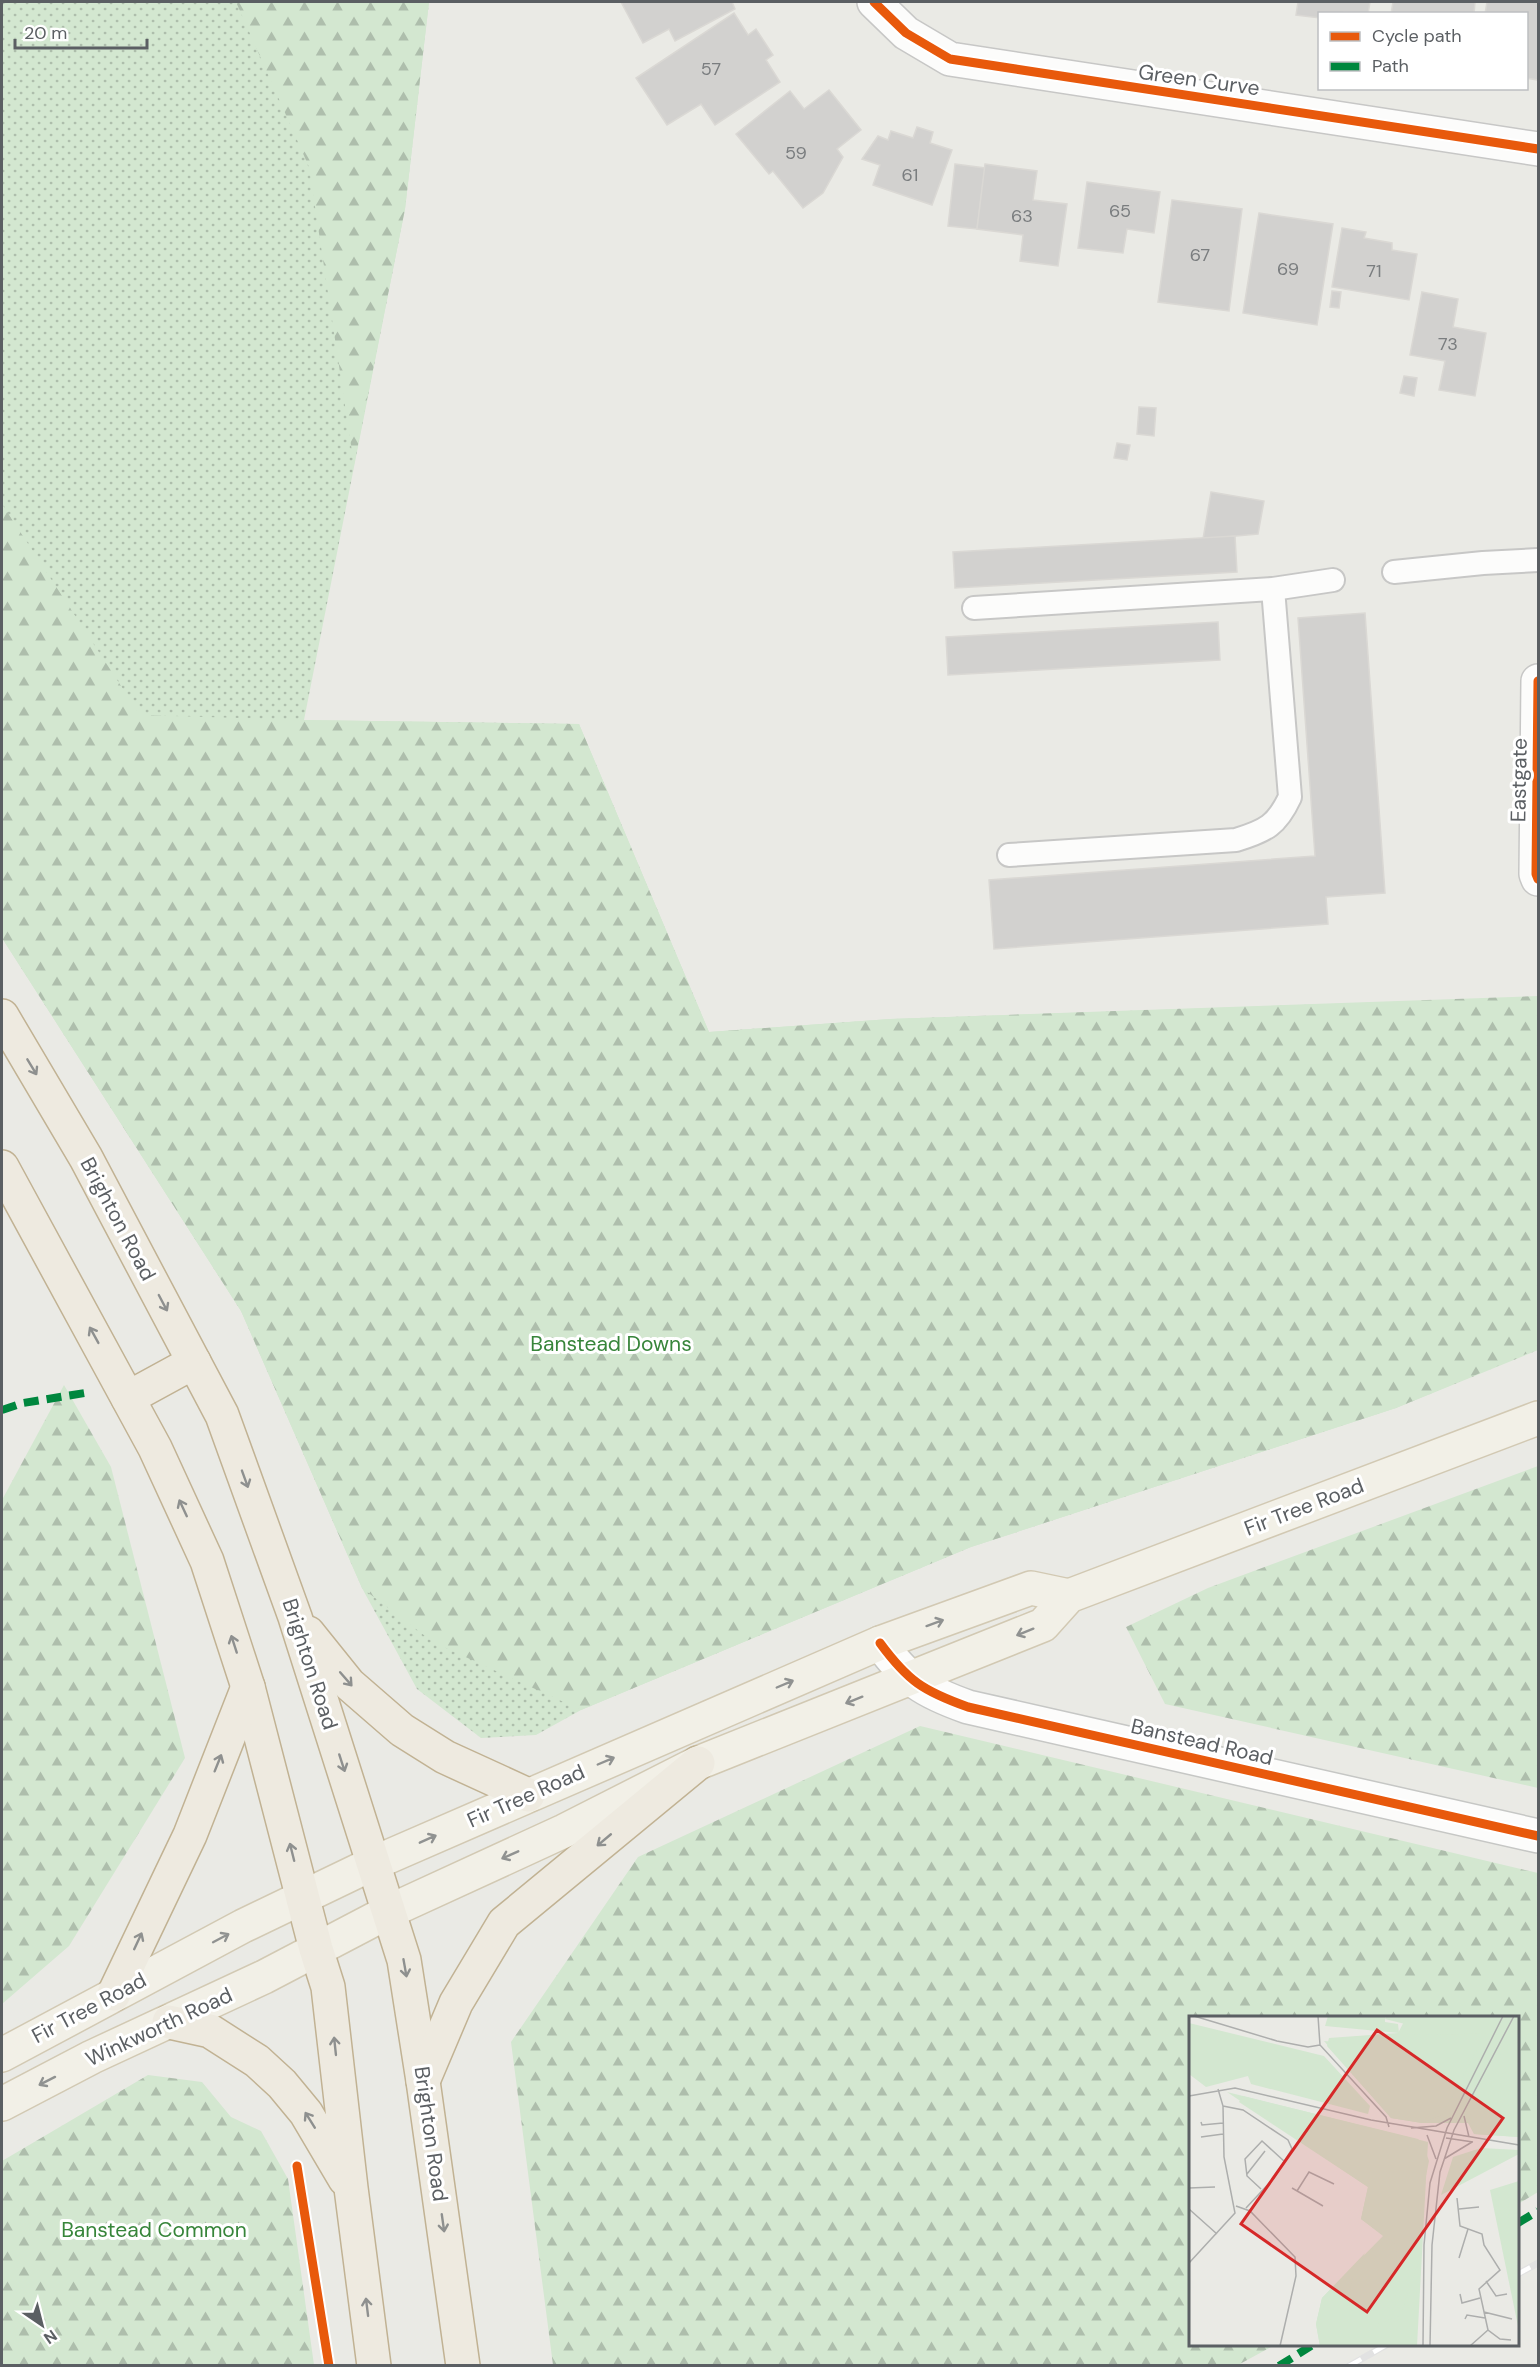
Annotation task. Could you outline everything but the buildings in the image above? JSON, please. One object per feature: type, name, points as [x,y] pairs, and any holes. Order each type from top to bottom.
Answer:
[{"type":"highway","name":"Brighton Road","points":[[2,1016],[86,1158],[222,1415],[295,1617],[404,1960],[463,2366]]},
{"type":"highway","points":[[2,1167],[155,1448],[207,1561],[248,1687],[316,1949],[328,1987],[374,2366]]},
{"type":"highway","points":[[128,1398],[194,1362]]},
{"type":"highway","points":[[295,1617],[350,1684],[402,1730],[445,1757],[528,1795]]},
{"type":"highway","points":[[114,1994],[190,1835],[248,1687]]},
{"type":"highway","points":[[423,2081],[456,2003],[504,1923],[698,1763]]},
{"type":"highway","points":[[169,2022],[210,2031],[254,2058],[282,2084],[306,2113],[351,2188]]},
{"type":"main road","name":"Fir Tree Road","points":[[316,1949],[390,1911],[564,1831],[698,1763],[1043,1624],[1069,1596],[1539,1418]]},
{"type":"main road","name":"Fir Tree Road","points":[[2,2055],[243,1926],[374,1863],[880,1643],[1031,1588],[1069,1596]]},
{"type":"main road","name":"Winkworth Road","points":[[2,2104],[316,1949]]},
{"type":"street","name":"Green Curve","points":[[874,2],[906,33],[950,60],[1539,149]]},
{"type":"street","name":"Eastgate","points":[[1539,681],[1536,874],[1539,879]]},
{"type":"street","name":"Banstead Road","points":[[880,1643],[909,1678],[939,1697],[968,1707],[1539,1836]]},
{"type":"lane","points":[[1394,573],[1483,563],[1539,560]]},
{"type":"lane","points":[[974,608],[1273,589],[1333,580]]},
{"type":"lane","points":[[1009,855],[1236,840],[1262,832],[1281,817],[1290,796],[1273,589]]},
{"type":"green space","name":"Banstead Downs","points":[[2,2],[429,2],[405,209],[304,720],[579,724],[709,1032],[890,1019],[1538,997],[1538,1350],[1396,1408],[971,1547],[581,1710],[536,1735],[481,1738],[417,1689],[362,1588],[241,1311],[2,938]]},
{"type":"green space","points":[[236,2],[429,2],[405,209],[354,465],[309,167]]},
{"type":"green space","name":"Banstead Downs","points":[[2,504],[140,715],[579,724],[709,1032],[890,1019],[1538,996],[1538,1349],[1396,1408],[971,1547],[581,1710],[433,1642],[362,1588],[241,1311],[2,938]]},
{"type":"green space","points":[[64,1385],[111,1467],[185,1758],[69,1946],[2,2004],[2,1500]]},
{"type":"green space","points":[[1538,1466],[1538,1788],[1165,1704],[1126,1627],[1208,1588]]},
{"type":"green space","points":[[920,1726],[1538,1873],[1538,2192],[1519,2203],[1519,2016],[1189,2016],[1189,2346],[1273,2346],[1238,2365],[553,2365],[511,2042],[638,1857]]},
{"type":"green space","name":"Banstead Common","points":[[148,2075],[202,2082],[231,2117],[261,2131],[288,2179],[314,2365],[2,2365],[2,2161]]},
{"type":"railway","points":[[1519,2273],[1538,2263]]},
{"type":"railway","points":[[1349,2366],[1384,2346]]},
{"type":"marked path","points":[[2,1410],[23,1403],[91,1392]]},
{"type":"marked path","points":[[1519,2222],[1538,2211]]},
{"type":"marked path","points":[[1279,2366],[1311,2346]]},
{"type":"cycle path","points":[[874,2],[906,33],[950,59],[1538,149]]},
{"type":"cycle path","points":[[1538,681],[1536,874],[1538,879]]},
{"type":"cycle path","points":[[880,1643],[908,1676],[939,1696],[968,1707],[1538,1836]]},
{"type":"cycle path","points":[[297,2166],[329,2366]]}]
